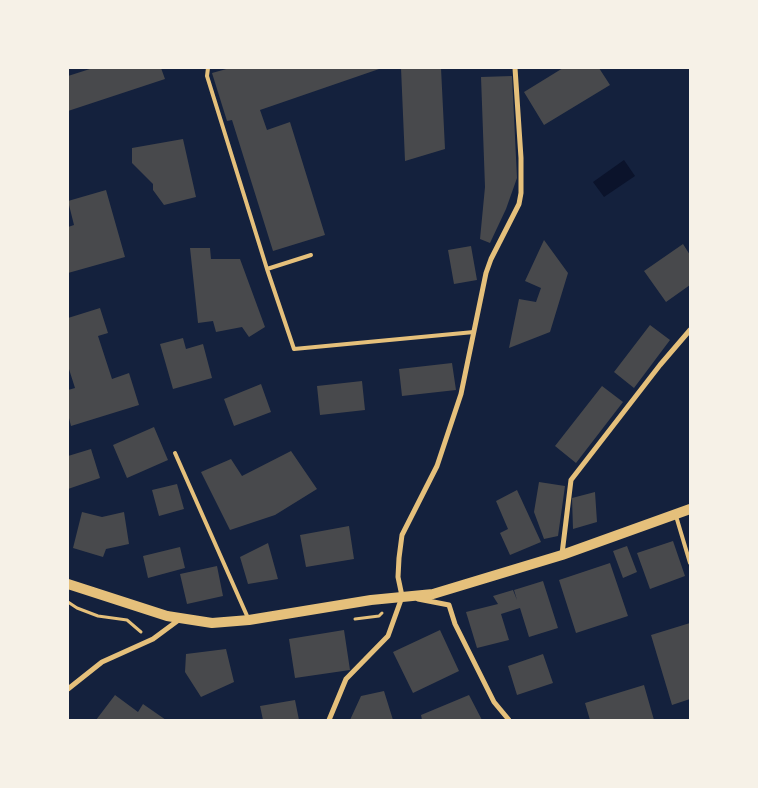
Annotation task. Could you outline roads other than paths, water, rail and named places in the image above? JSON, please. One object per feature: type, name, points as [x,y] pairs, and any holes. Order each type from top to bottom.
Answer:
[{"type":"main road","points":[[68,584],[167,616],[212,622],[249,620],[402,596],[433,594],[562,555],[690,509]]},
{"type":"street","points":[[329,720],[346,679],[388,636],[402,596],[398,576],[402,535],[438,466],[461,394],[486,273],[491,259],[519,204],[521,193],[521,140],[516,68]]},
{"type":"street","points":[[562,555],[570,480],[660,365],[690,330]]},
{"type":"street","points":[[402,596],[449,605],[455,624],[494,702],[508,720]]},
{"type":"street","points":[[68,689],[102,662],[154,639],[180,618]]},
{"type":"lane","points":[[208,68],[207,76],[267,270],[294,349],[474,332]]},
{"type":"lane","points":[[267,270],[311,255]]},
{"type":"lane","points":[[174,453],[249,620]]},
{"type":"lane","points":[[676,514],[690,564]]},
{"type":"water","points":[[624,160],[635,176],[604,197],[593,182]]}]
